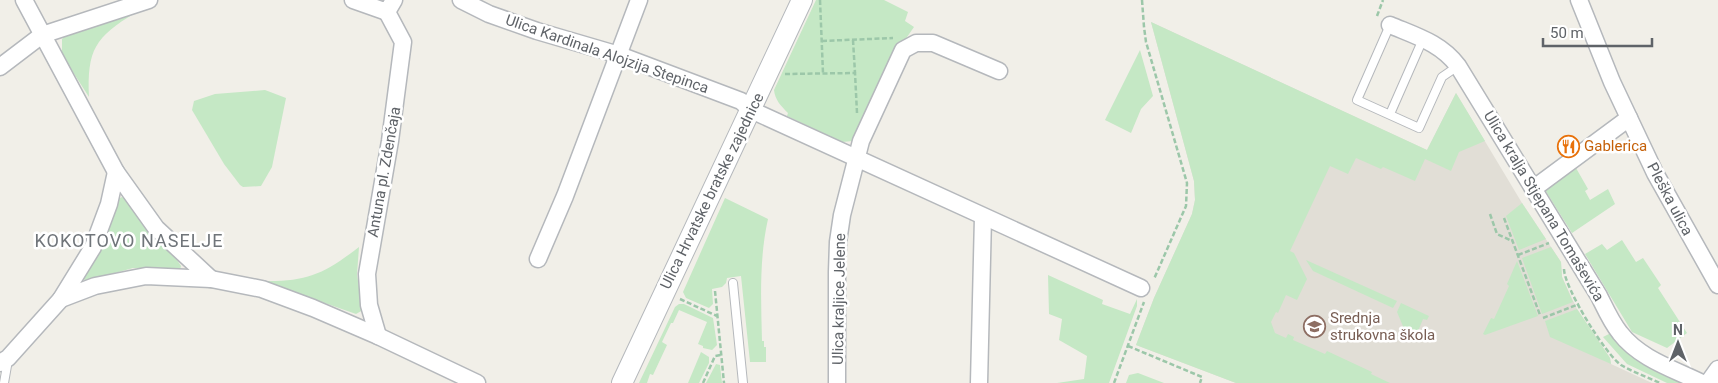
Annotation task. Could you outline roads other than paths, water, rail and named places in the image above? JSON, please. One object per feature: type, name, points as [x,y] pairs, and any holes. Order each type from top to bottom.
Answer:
[{"type":"street","points":[[24,0],[116,172],[156,228],[211,279]]},
{"type":"street","points":[[0,67],[42,35],[149,0]]},
{"type":"street","points":[[353,0],[391,6]]},
{"type":"street","name":"Ulica Kardinala Alojzija Stepinca","points":[[461,0],[489,14],[537,31],[619,55],[741,101],[751,110]]},
{"type":"street","points":[[538,259],[565,196],[640,0]]},
{"type":"street","name":"Ulica Hrvatske bratske zajednice","points":[[622,383],[802,0]]},
{"type":"street","name":"Pleška ulica","points":[[1579,0],[1612,82],[1655,173],[1718,285]]},
{"type":"street","name":"Antuna pl. Zdenčaja","points":[[378,336],[369,305],[367,274],[390,141],[403,42],[391,6]]},
{"type":"street","name":"Ulica kralja Stjepana Tomaševića","points":[[1390,25],[1438,46],[1451,56],[1599,296],[1618,331],[1643,355],[1702,383]]},
{"type":"street","name":"Ulica kraljice Jelene","points":[[837,383],[838,242],[850,181],[861,141],[903,50],[916,43],[933,43],[999,71]]},
{"type":"street","points":[[751,110],[1146,290]]},
{"type":"street","points":[[1533,189],[1629,118]]},
{"type":"street","points":[[4,360],[61,299],[93,247],[109,204],[116,172]]},
{"type":"street","points":[[979,383],[983,217]]},
{"type":"street","points":[[61,299],[95,286],[146,276],[211,279],[262,289],[313,308],[378,336],[477,383]]},
{"type":"street","points":[[1708,383],[1718,369]]},
{"type":"lane","points":[[1390,25],[1357,100],[1419,128],[1442,77],[1458,66]]},
{"type":"lane","points":[[1390,114],[1423,39]]},
{"type":"lane","points":[[733,283],[743,383]]},
{"type":"lane","points":[[4,360],[4,383]]},
{"type":"place","name":"Gablerica","points":[[1568,146]]},
{"type":"place","name":"Srednja strukovna škola","points":[[1314,327]]},
{"type":"district","name":"KOKOTOVO NASELJE","points":[[129,240]]}]
